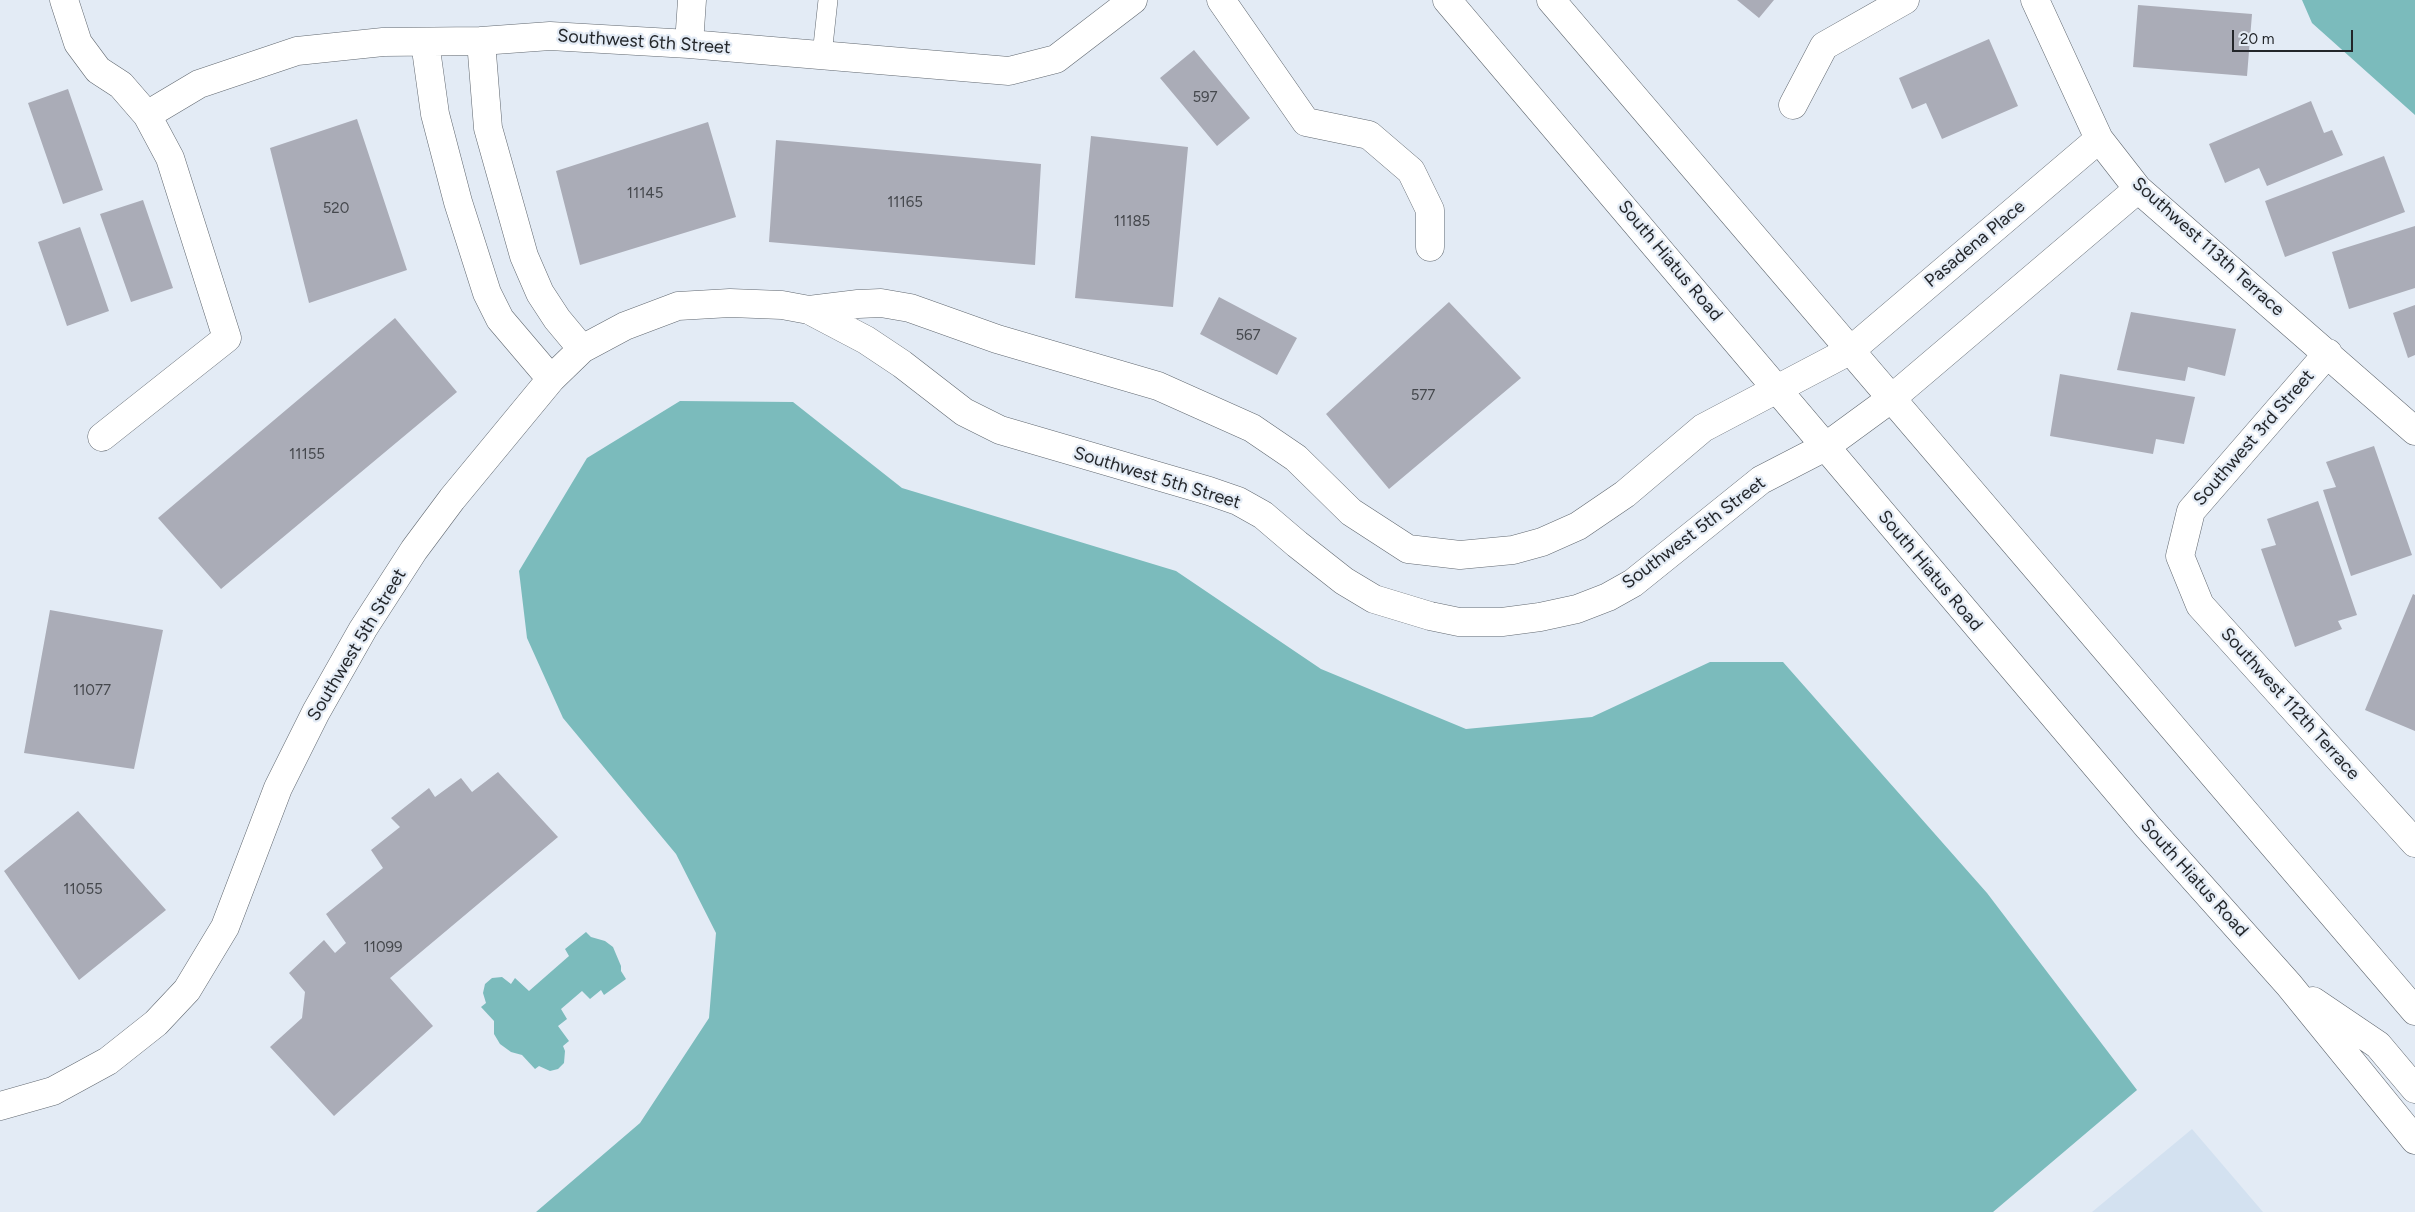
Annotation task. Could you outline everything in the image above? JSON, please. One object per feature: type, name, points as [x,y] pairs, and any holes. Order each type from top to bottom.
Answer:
[{"type":"street","points":[[64,0],[78,42],[98,70],[121,85],[147,115],[170,158],[226,338],[102,437]]},
{"type":"street","points":[[689,44],[692,0]]},
{"type":"street","name":"Southwest 6th Street","points":[[147,115],[199,84],[297,51],[383,42],[481,41],[550,36],[689,44],[1009,71],[1056,59],[1133,0]]},
{"type":"street","points":[[1221,0],[1306,122],[1369,136],[1411,171],[1430,210],[1430,247]]},
{"type":"street","name":"South Hiatus Road","points":[[1448,0],[2148,827],[2289,985],[2415,1140]]},
{"type":"street","points":[[1551,0],[2415,1011]]},
{"type":"street","points":[[1793,105],[1824,46],[1905,0]]},
{"type":"street","name":"Southwest 113th Terrace","points":[[2035,0],[2099,139],[2138,189],[2328,353],[2415,431]]},
{"type":"street","points":[[481,41],[488,128],[524,256],[540,293],[556,320],[582,349]]},
{"type":"street","points":[[426,42],[435,114],[458,202],[486,293],[500,319],[551,379]]},
{"type":"street","name":"Pasadena Place","points":[[1851,350],[2099,139]]},
{"type":"street","points":[[1892,398],[2138,189]]},
{"type":"street","name":"Southwest 5th Street","points":[[0,1106],[53,1091],[108,1061],[156,1023],[187,990],[225,927],[278,788],[316,712],[363,628],[414,550],[452,498],[551,379],[582,349],[624,326],[678,306],[730,302],[782,305],[809,310],[866,340],[902,364],[964,412],[1000,430],[1238,501],[1263,515],[1336,575],[1374,599],[1430,616],[1459,622],[1502,622],[1540,617],[1577,609],[1608,597],[1633,583],[1761,480],[1825,447],[1892,398]]},
{"type":"street","name":"Southwest 5th Street","points":[[809,310],[858,304],[881,304],[910,308],[997,339],[1158,386],[1252,428],[1296,458],[1351,512],[1408,549],[1460,555],[1513,550],[1542,542],[1578,526],[1625,494],[1703,428],[1851,350]]},
{"type":"street","name":"Southwest 3rd Street","points":[[2180,556],[2191,511],[2328,353]]},
{"type":"street","name":"Southwest 112th Terrace","points":[[2180,556],[2200,605],[2415,843]]},
{"type":"street","points":[[2289,985],[2378,1045],[2415,1089]]},
{"type":"lane","points":[[822,55],[828,0]]},
{"type":"shaded area","points":[[2302,0],[2415,0],[2415,115],[2312,23]]},
{"type":"shaded area","points":[[680,401],[793,402],[902,488],[1176,571],[1321,669],[1466,729],[1592,717],[1710,662],[1783,662],[1987,893],[2137,1090],[1993,1212],[536,1212],[640,1123],[709,1018],[716,933],[676,854],[563,718],[527,638],[519,571],[587,458]]},
{"type":"shaded area","points":[[586,932],[591,937],[605,941],[613,947],[621,966],[621,971],[626,979],[604,995],[601,990],[590,999],[582,991],[561,1009],[567,1019],[558,1026],[569,1041],[563,1046],[565,1051],[564,1063],[558,1069],[550,1071],[539,1066],[535,1069],[522,1055],[511,1052],[500,1044],[494,1034],[494,1021],[481,1007],[486,1003],[483,993],[485,984],[492,978],[502,977],[511,984],[515,978],[529,991],[569,956],[565,949]]},
{"type":"shaded area","points":[[2192,1129],[2263,1212],[2092,1212]]},
{"type":"building","points":[[1737,0],[1774,0],[1759,18]]},
{"type":"building","points":[[2138,5],[2252,14],[2247,76],[2133,67]]},
{"type":"building","points":[[1989,39],[2018,106],[1942,139],[1926,103],[1912,109],[1899,78]]},
{"type":"building","points":[[1194,50],[1250,118],[1217,146],[1160,78]]},
{"type":"building","points":[[68,89],[103,190],[63,204],[28,103]]},
{"type":"building","points":[[2311,101],[2324,133],[2332,130],[2343,155],[2267,186],[2259,168],[2225,183],[2209,144]]},
{"type":"building","points":[[357,119],[407,270],[309,303],[270,148]]},
{"type":"building","points":[[708,122],[736,217],[580,265],[556,171]]},
{"type":"building","points":[[1091,136],[1188,147],[1173,307],[1075,298]]},
{"type":"building","points":[[776,140],[1041,164],[1035,265],[769,242]]},
{"type":"building","points":[[2384,156],[2405,212],[2285,257],[2265,201]]},
{"type":"building","points":[[143,200],[173,288],[131,302],[100,214]]},
{"type":"building","points":[[2415,226],[2415,288],[2349,309],[2332,252]]},
{"type":"building","points":[[80,227],[109,311],[67,326],[38,242]]},
{"type":"building","points":[[1219,297],[1297,338],[1277,375],[1200,334]]},
{"type":"building","points":[[1449,302],[1521,378],[1389,489],[1326,414]]},
{"type":"building","points":[[2415,305],[2415,355],[2408,358],[2393,313]]},
{"type":"building","points":[[2131,312],[2236,329],[2225,376],[2188,367],[2185,381],[2117,370]]},
{"type":"building","points":[[395,318],[457,392],[221,589],[158,518]]},
{"type":"building","points":[[2060,374],[2195,397],[2184,444],[2156,439],[2153,454],[2050,436]]},
{"type":"building","points":[[2374,446],[2412,555],[2351,576],[2323,490],[2336,487],[2326,462]]},
{"type":"building","points":[[2318,501],[2357,615],[2338,621],[2342,629],[2295,647],[2261,549],[2276,545],[2267,519]]},
{"type":"building","points":[[2413,594],[2415,595],[2415,731],[2365,710]]},
{"type":"building","points":[[50,610],[163,630],[134,769],[24,753]]},
{"type":"building","points":[[498,772],[558,837],[390,978],[433,1026],[334,1116],[270,1047],[302,1018],[305,992],[289,973],[324,940],[335,953],[346,943],[326,914],[383,868],[371,850],[400,827],[391,818],[429,788],[435,797],[461,778],[472,792]]},
{"type":"building","points":[[78,811],[166,910],[79,980],[4,871]]}]
